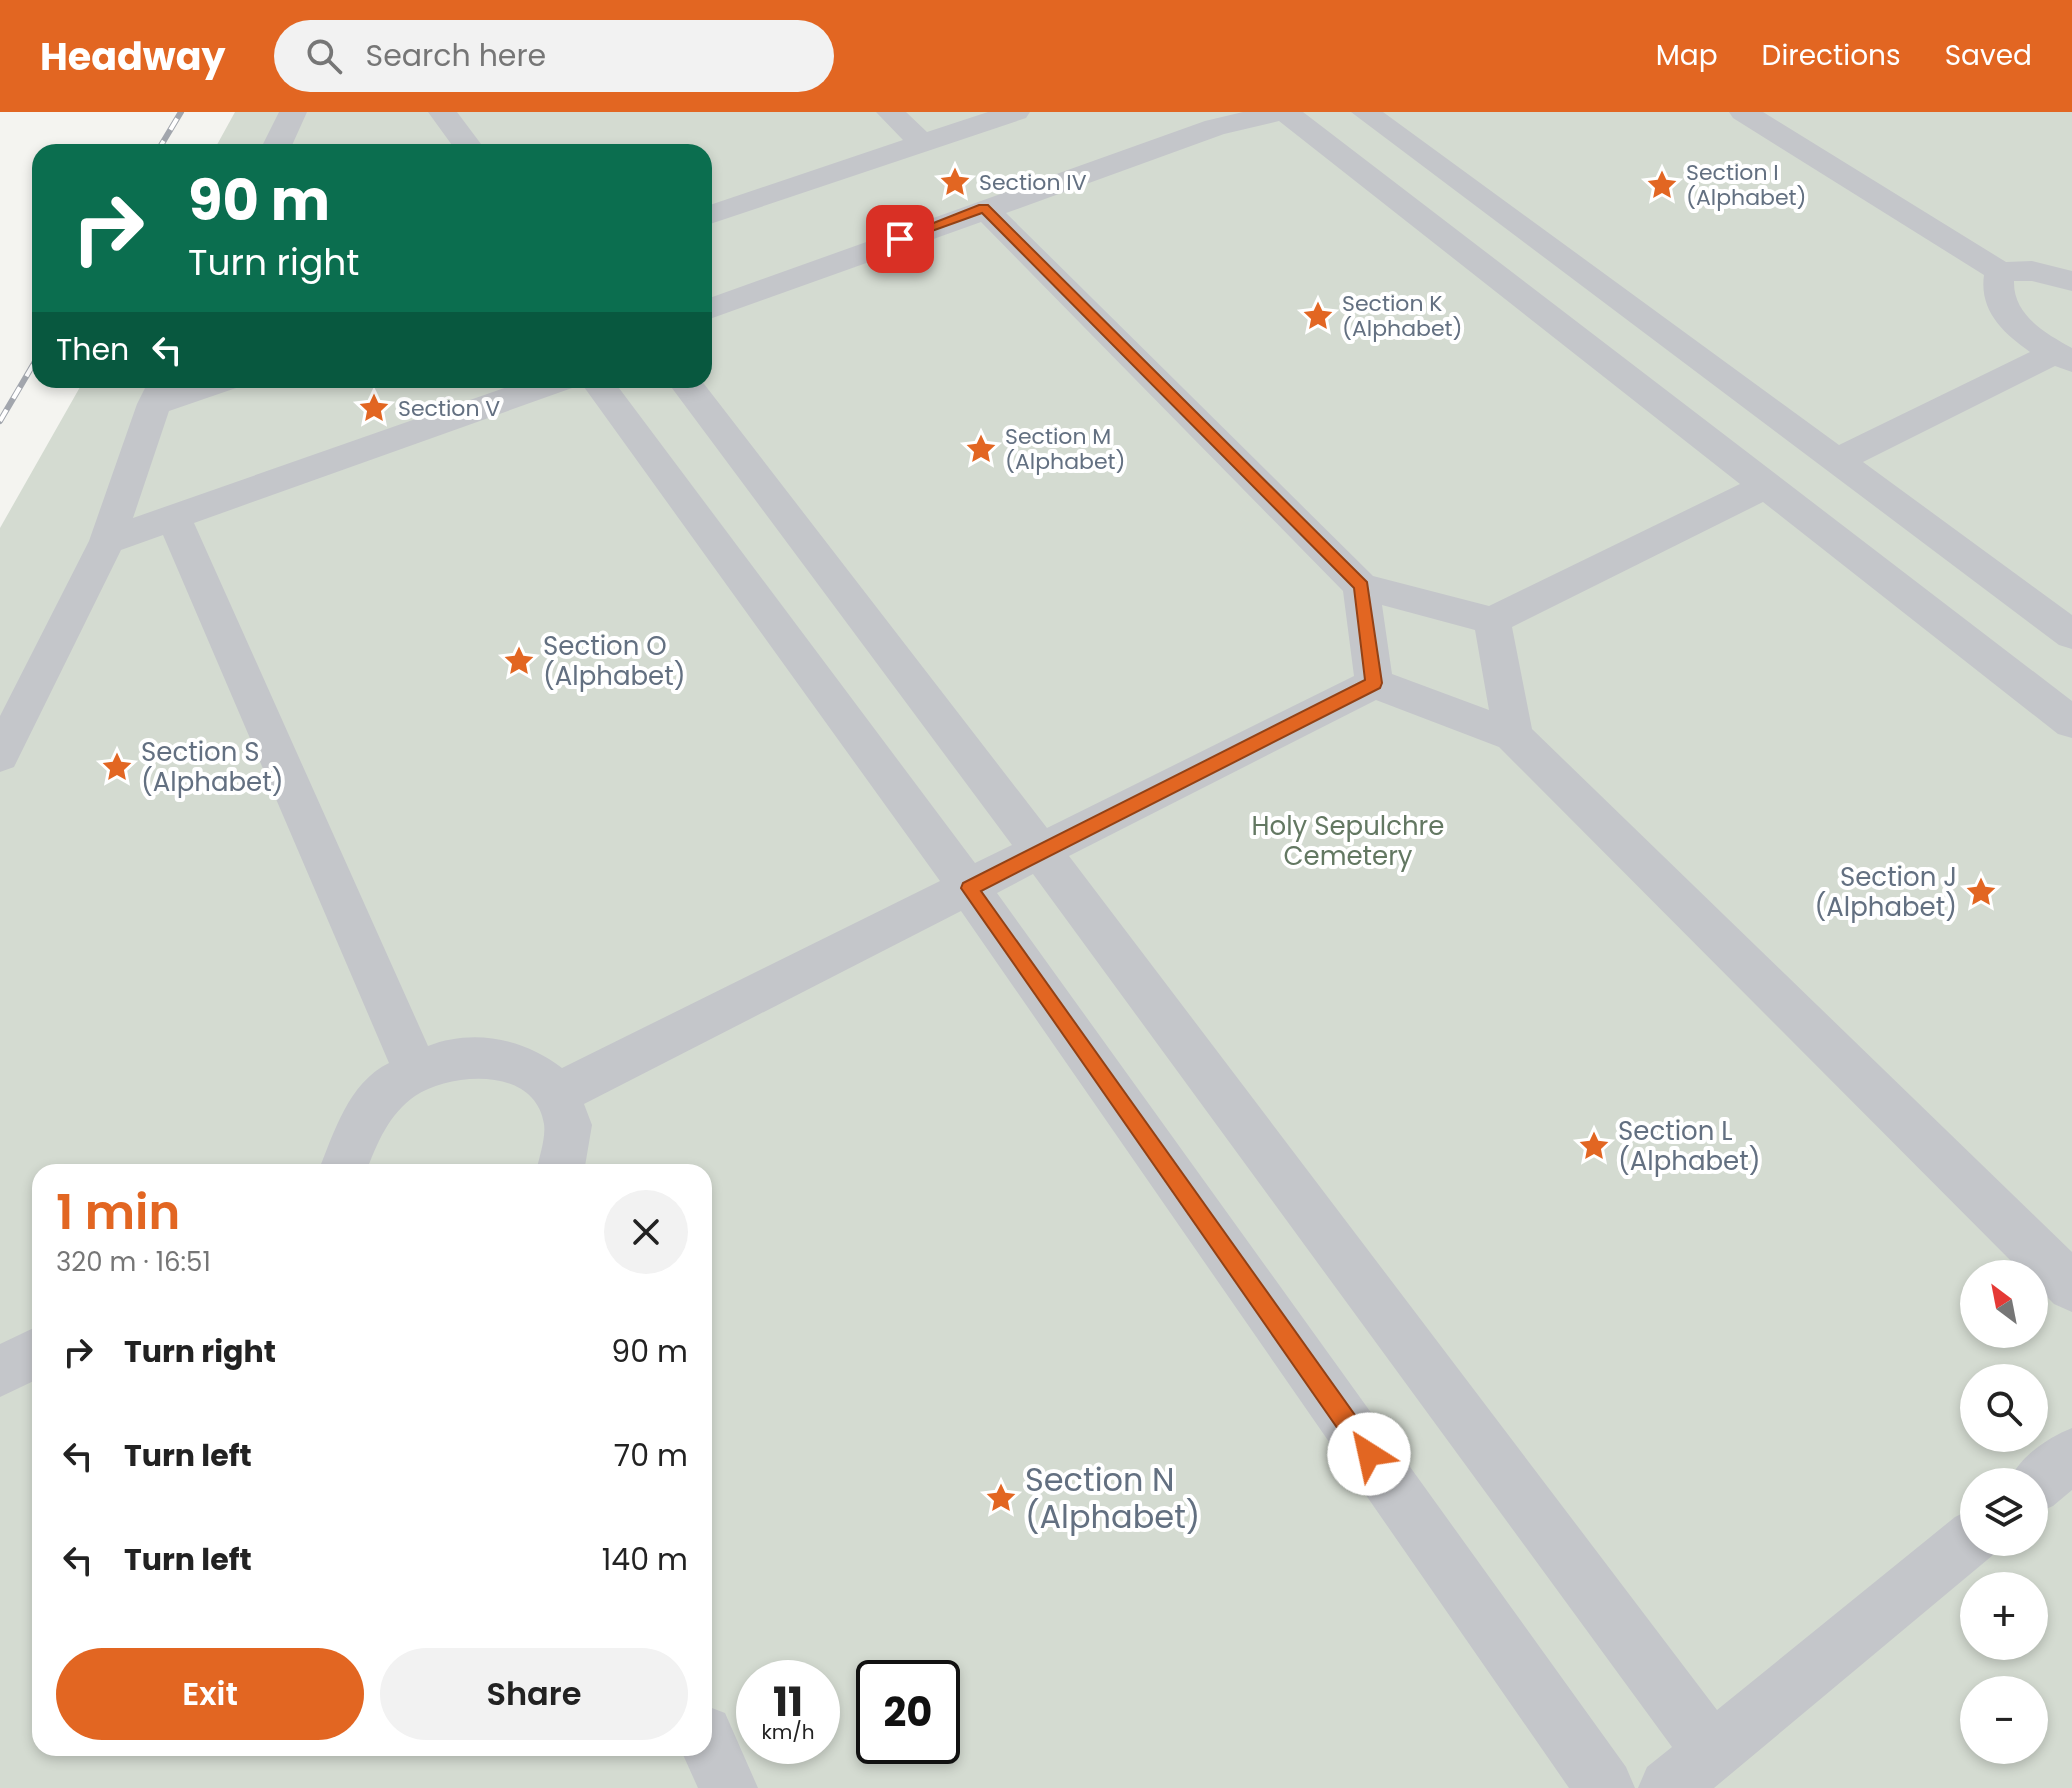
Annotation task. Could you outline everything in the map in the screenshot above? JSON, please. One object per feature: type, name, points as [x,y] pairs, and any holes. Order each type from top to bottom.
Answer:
[{"type":"lane","points":[[278,144],[293,112]]},
{"type":"lane","points":[[442,112],[466,144]]},
{"type":"lane","points":[[890,112],[922,143]]},
{"type":"lane","points":[[712,214],[1016,112]]},
{"type":"lane","points":[[712,308],[1215,127],[1282,112],[2072,723]]},
{"type":"lane","points":[[1365,112],[2072,635]]},
{"type":"lane","points":[[1743,112],[2000,272],[2032,271],[2072,281]]},
{"type":"lane","points":[[984,208],[1361,586],[1492,621],[1764,487]]},
{"type":"lane","points":[[1836,461],[2062,358],[2002,307],[1997,287],[2000,272]]},
{"type":"lane","points":[[0,756],[107,541],[160,392],[181,388]]},
{"type":"lane","points":[[107,541],[537,388]]},
{"type":"lane","points":[[602,388],[969,888],[1605,1788]]},
{"type":"lane","points":[[689,388],[1041,852],[1712,1752]]},
{"type":"lane","points":[[1716,449],[1779,418]]},
{"type":"lane","points":[[173,517],[416,1071]]},
{"type":"lane","points":[[1361,586],[1374,683]]},
{"type":"lane","points":[[1492,621],[1513,736]]},
{"type":"lane","points":[[557,1094],[1374,683],[1513,736],[2072,1287]]},
{"type":"lane","points":[[344,1164],[350,1141],[365,1114],[388,1089],[416,1071],[449,1058],[481,1054],[512,1060],[538,1073],[557,1094],[568,1124],[563,1164]]},
{"type":"lane","points":[[0,1371],[32,1355]]},
{"type":"lane","points":[[2048,1475],[2072,1455]]},
{"type":"lane","points":[[1668,1788],[1960,1548]]},
{"type":"lane","points":[[712,1752],[728,1788]]},
{"type":"green space","name":"Holy Sepulchre Cemetery","points":[[235,112],[2072,112],[2072,1788],[0,1788],[0,528],[79,388],[712,388],[712,144],[217,144]]},
{"type":"railway","points":[[162,144],[181,112]]},
{"type":"railway","points":[[0,421],[32,367]]},
{"type":"place","name":"Section IV","points":[[955,182]]},
{"type":"place","name":"Section I (Alphabet)","points":[[1662,185]]},
{"type":"place","name":"Section K (Alphabet)","points":[[1318,316]]},
{"type":"place","name":"Section V","points":[[374,408]]},
{"type":"place","name":"Section M (Alphabet)","points":[[981,449]]},
{"type":"place","name":"Section O (Alphabet)","points":[[519,661]]},
{"type":"place","name":"Section S (Alphabet)","points":[[117,767]]},
{"type":"place","name":"Section J (Alphabet)","points":[[1981,892]]},
{"type":"place","name":"Section L (Alphabet)","points":[[1594,1146]]},
{"type":"place","name":"Section N (Alphabet)","points":[[1001,1498]]},
{"type":"route","points":[[900,239],[984,208],[1361,586],[1374,683],[969,888],[1369,1454]]}]
